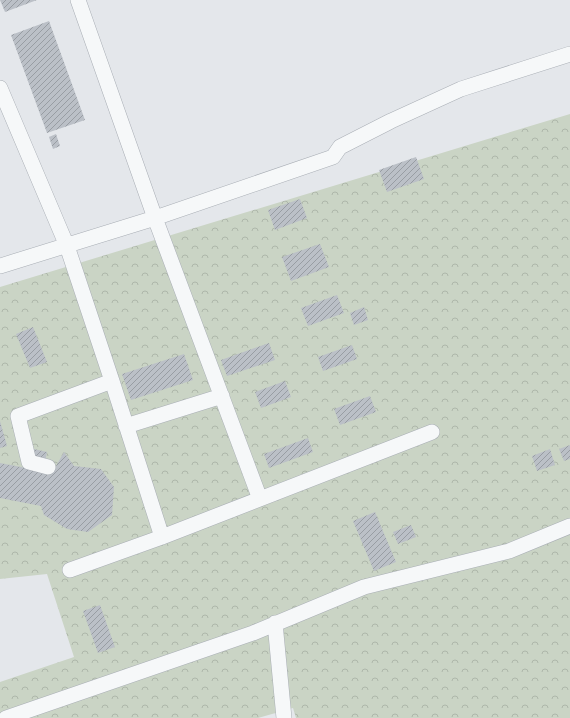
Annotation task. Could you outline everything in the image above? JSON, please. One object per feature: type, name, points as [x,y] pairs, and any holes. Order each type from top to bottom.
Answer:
[{"type":"lane","points":[[78,0],[155,218],[260,499]]},
{"type":"lane","points":[[0,266],[155,218],[333,157],[340,147],[391,121],[461,89],[570,54]]},
{"type":"lane","points":[[0,88],[67,246],[162,537]]},
{"type":"lane","points":[[48,467],[29,462],[18,416],[112,381]]},
{"type":"lane","points":[[126,426],[222,396]]},
{"type":"lane","points":[[70,570],[162,537],[432,432]]},
{"type":"lane","points":[[6,718],[275,624],[364,587],[509,551],[570,526]]},
{"type":"lane","points":[[275,624],[284,718]]},
{"type":"green space","points":[[570,114],[570,718],[296,718],[293,708],[258,718],[0,718],[0,682],[74,657],[47,574],[0,579],[0,287]]},
{"type":"building","points":[[0,0],[37,0],[5,12]]},
{"type":"building","points":[[49,21],[85,120],[47,133],[11,35]]},
{"type":"building","points":[[56,134],[60,146],[53,149],[49,137]]},
{"type":"building","points":[[416,157],[424,179],[387,192],[379,170]]},
{"type":"building","points":[[300,199],[307,218],[275,230],[268,210]]},
{"type":"building","points":[[320,244],[329,267],[291,281],[282,257]]},
{"type":"building","points":[[337,295],[344,313],[308,326],[301,308]]},
{"type":"building","points":[[364,307],[368,320],[354,325],[350,313]]},
{"type":"building","points":[[33,327],[47,362],[30,368],[16,334]]},
{"type":"building","points":[[269,343],[275,360],[227,376],[221,360]]},
{"type":"building","points":[[352,345],[357,359],[323,371],[318,357]]},
{"type":"building","points":[[184,354],[193,380],[131,400],[122,374]]},
{"type":"building","points":[[285,381],[291,397],[261,408],[255,392]]},
{"type":"building","points":[[370,396],[376,412],[340,425],[334,409]]},
{"type":"building","points":[[0,421],[7,446],[0,448]]},
{"type":"building","points":[[308,438],[313,452],[269,468],[264,454]]},
{"type":"building","points":[[570,445],[570,459],[564,461],[559,449]]},
{"type":"building","points":[[34,449],[47,452],[45,462],[32,458]]},
{"type":"building","points":[[550,449],[555,465],[537,471],[532,456]]},
{"type":"building","points":[[64,452],[74,466],[101,469],[114,487],[112,515],[88,532],[67,529],[44,515],[41,506],[0,498],[0,463],[52,473]]},
{"type":"building","points":[[375,512],[396,562],[374,571],[353,521]]},
{"type":"building","points":[[411,525],[416,537],[398,544],[393,532]]},
{"type":"building","points":[[100,605],[115,647],[98,653],[83,611]]}]
